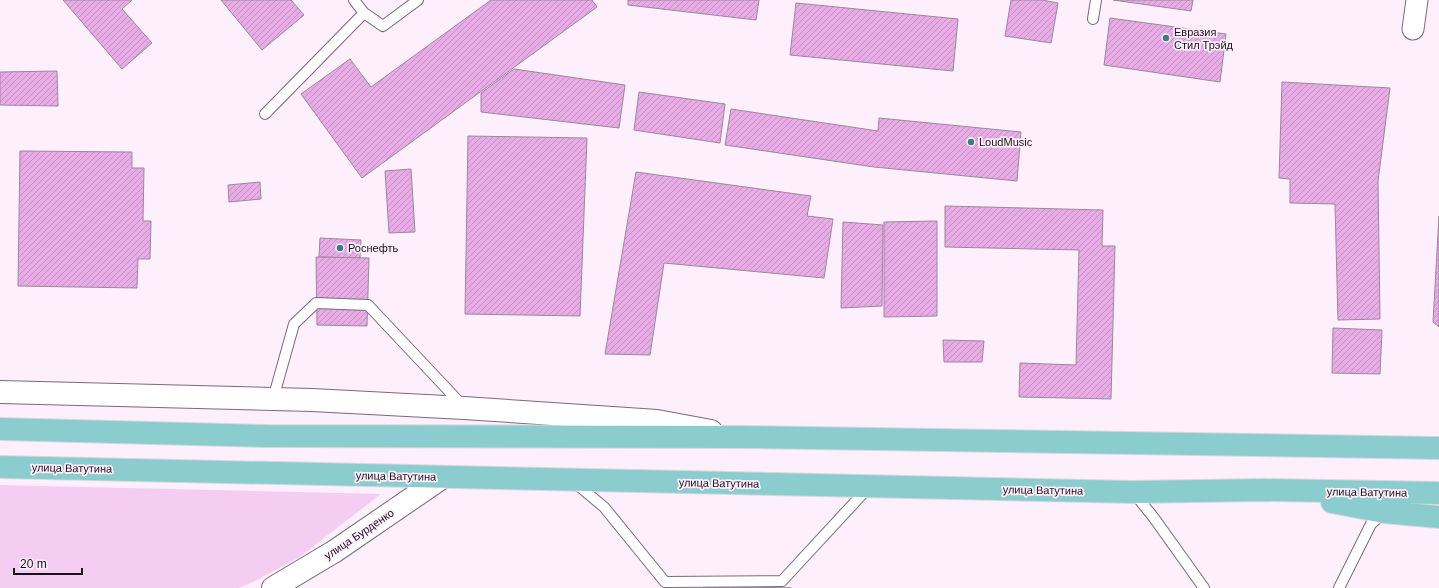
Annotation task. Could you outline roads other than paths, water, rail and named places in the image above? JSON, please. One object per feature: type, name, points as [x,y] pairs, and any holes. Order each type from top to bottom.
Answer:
[{"type":"main road","points":[[0,429],[267,436],[744,436],[1439,448]]},
{"type":"main road","name":"улица Ватутина","points":[[0,467],[1133,492],[1264,490],[1386,502],[1439,493]]},
{"type":"main road","points":[[1386,502],[1439,517]]},
{"type":"street","points":[[1413,29],[1417,0]]},
{"type":"street","points":[[0,392],[273,399],[464,408],[657,421],[744,436]]},
{"type":"street","name":"улица Бурденко","points":[[273,588],[335,551],[443,477]]},
{"type":"lane","points":[[354,0],[364,13],[383,26],[418,0]]},
{"type":"lane","points":[[1093,19],[1096,0]]},
{"type":"lane","points":[[265,114],[364,13]]},
{"type":"lane","points":[[273,399],[294,324],[316,303],[368,305],[464,408]]},
{"type":"lane","points":[[571,479],[604,507],[665,582],[782,581],[870,486]]},
{"type":"lane","points":[[1133,492],[1154,518],[1204,588]]},
{"type":"lane","points":[[1339,588],[1371,524],[1386,502]]},
{"type":"place","name":"Евразия Стил Трэйд","points":[[1166,38]]},
{"type":"place","name":"LoudMusic","points":[[971,142]]},
{"type":"place","name":"Роснефть","points":[[340,248]]}]
